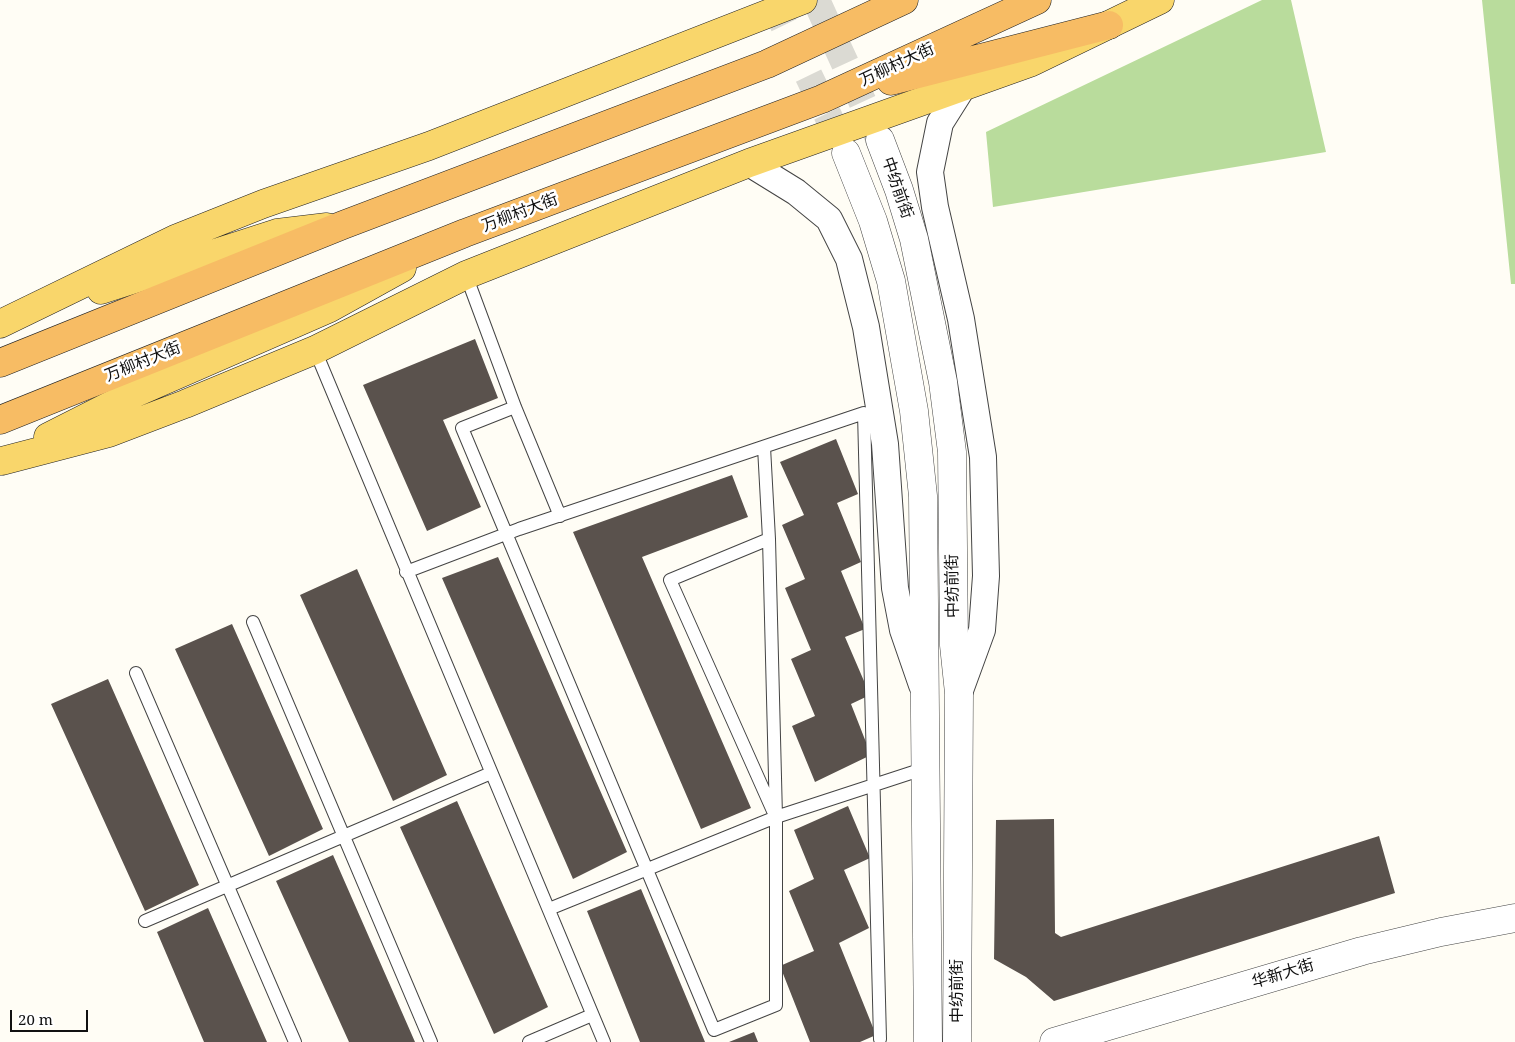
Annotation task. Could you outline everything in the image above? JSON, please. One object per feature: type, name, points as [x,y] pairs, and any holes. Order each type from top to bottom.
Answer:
[{"type":"highway","points":[[0,363],[343,225],[758,67],[904,0]]},
{"type":"highway","name":"万柳村大街","points":[[0,420],[465,233],[822,99],[1037,0]]},
{"type":"highway","points":[[822,99],[1109,25]]},
{"type":"main road","points":[[4,322],[176,239],[331,179],[438,143],[804,0]]},
{"type":"main road","points":[[810,44],[880,0]]},
{"type":"main road","points":[[1,461],[109,432],[315,350],[466,275],[748,163],[1032,62],[1160,0]]},
{"type":"main road","points":[[4,322],[277,233],[343,225]]},
{"type":"main road","points":[[1,461],[131,395],[328,309],[465,233]]},
{"type":"street","points":[[959,693],[982,630],[986,576],[983,457],[961,319],[935,207],[930,172],[940,123],[964,85]]},
{"type":"street","name":"中纺前街","points":[[880,140],[899,190],[914,239],[943,382],[952,452],[954,645],[959,693],[956,1042]]},
{"type":"street","points":[[846,153],[873,221],[891,281],[914,411],[923,496],[926,642],[924,690],[928,1042]]},
{"type":"street","points":[[748,163],[796,192],[829,218],[848,259],[866,327],[885,444],[895,588],[903,630],[924,690]]},
{"type":"street","name":"华新大街","points":[[1054,1042],[1362,951],[1441,932],[1515,918]]},
{"type":"lane","points":[[466,275],[515,407],[560,516]]},
{"type":"lane","points":[[315,350],[406,572],[604,1042]]},
{"type":"lane","points":[[515,407],[462,428],[714,1030],[776,1005],[776,818],[769,540],[764,446]]},
{"type":"lane","points":[[406,572],[506,534],[864,413],[880,1039]]},
{"type":"lane","points":[[769,540],[670,580],[776,818]]},
{"type":"lane","points":[[253,622],[431,1042]]},
{"type":"lane","points":[[136,673],[295,1042]]},
{"type":"lane","points":[[548,909],[776,818],[926,768]]},
{"type":"lane","points":[[145,921],[491,773]]},
{"type":"lane","points":[[530,1042],[592,1015]]},
{"type":"green space","points":[[1262,0],[1291,0],[1326,152],[993,207],[986,132]]},
{"type":"green space","points":[[1482,0],[1515,0],[1515,284],[1511,284]]},
{"type":"building","points":[[475,339],[498,398],[443,420],[481,507],[427,531],[363,385]]},
{"type":"building","points":[[836,439],[858,494],[837,503],[861,562],[841,571],[865,629],[845,637],[870,695],[851,704],[871,755],[815,782],[792,726],[815,716],[791,659],[811,650],[785,588],[805,579],[782,525],[804,515],[780,462]]},
{"type":"building","points":[[732,475],[748,517],[642,557],[751,808],[701,829],[573,532]]},
{"type":"building","points":[[498,557],[627,852],[573,879],[442,578]]},
{"type":"building","points":[[357,569],[447,775],[393,801],[300,595]]},
{"type":"building","points":[[232,624],[323,829],[269,856],[175,649]]},
{"type":"building","points":[[108,679],[199,885],[145,911],[51,704]]},
{"type":"building","points":[[457,801],[548,1007],[494,1034],[400,827]]},
{"type":"building","points":[[848,806],[870,858],[844,870],[869,928],[839,943],[876,1035],[860,1042],[810,1042],[780,966],[814,951],[789,891],[814,879],[794,830]]},
{"type":"building","points":[[1054,819],[1055,933],[1061,937],[1379,836],[1395,893],[1054,1001],[1026,977],[994,959],[996,820]]},
{"type":"building","points":[[333,855],[415,1042],[349,1042],[276,881]]},
{"type":"building","points":[[641,889],[705,1042],[640,1042],[587,911]]},
{"type":"building","points":[[208,908],[267,1042],[204,1042],[157,932]]},
{"type":"building","points":[[754,1032],[758,1042],[729,1042]]},
{"type":"tunnel","points":[[772,0],[846,153]]},
{"type":"tunnel","points":[[816,0],[880,140]]}]
